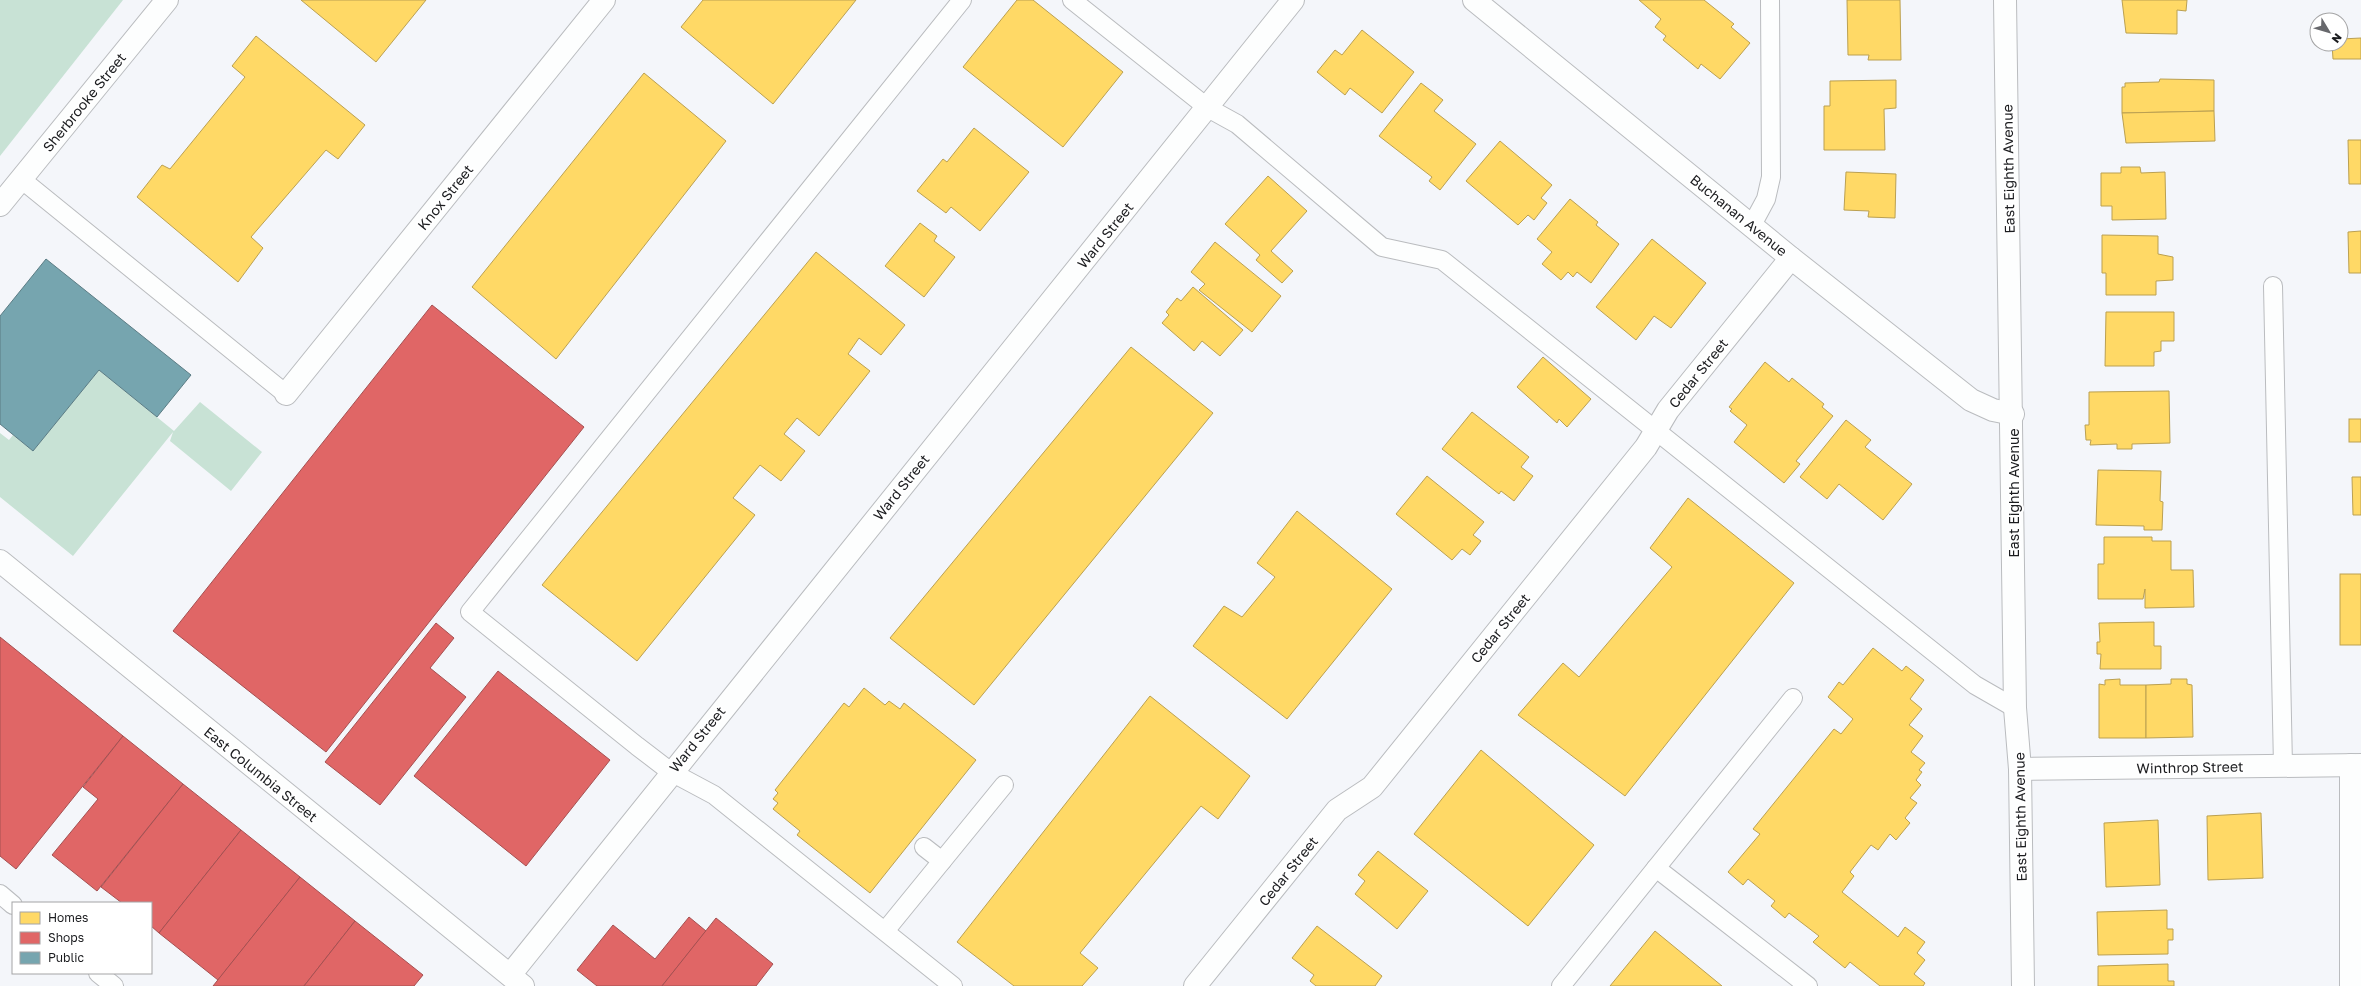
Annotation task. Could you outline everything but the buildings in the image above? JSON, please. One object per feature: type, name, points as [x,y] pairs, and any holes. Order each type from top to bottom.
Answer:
[{"type":"street","name":"Sherbrooke Street","points":[[0,205],[167,0]]},
{"type":"street","name":"Knox Street","points":[[286,394],[604,0]]},
{"type":"street","name":"Ward Street","points":[[516,981],[671,772],[1208,108],[1293,0]]},
{"type":"street","name":"Buchanan Avenue","points":[[1474,0],[1791,258],[1971,400],[1993,410],[2013,414]]},
{"type":"street","name":"East Eighth Avenue","points":[[2006,0],[2013,414],[2015,708],[2020,769],[2023,986]]},
{"type":"street","name":"Cedar Street","points":[[1195,986],[1337,810],[1372,786],[1646,447],[1668,410],[1791,258]]},
{"type":"street","name":"East Columbia Street","points":[[0,562],[516,981]]},
{"type":"street","name":"Winthrop Street","points":[[2020,769],[2356,765]]},
{"type":"street","points":[[2351,986],[2356,765]]},
{"type":"lane","points":[[953,986],[714,795],[671,772],[470,612],[962,0]]},
{"type":"lane","points":[[1072,0],[1208,108],[1237,124],[1382,247],[1442,260],[1975,685],[2015,708]]},
{"type":"lane","points":[[1752,225],[1766,199],[1771,177],[1770,0]]},
{"type":"lane","points":[[21,178],[286,394]]},
{"type":"lane","points":[[2273,286],[2283,766]]},
{"type":"lane","points":[[1561,986],[1793,698]]},
{"type":"lane","points":[[886,931],[1004,785]]},
{"type":"lane","points":[[924,847],[942,861]]},
{"type":"lane","points":[[1656,868],[1808,986]]},
{"type":"lane","points":[[0,894],[12,903]]},
{"type":"lane","points":[[99,974],[114,986]]},
{"type":"green space","points":[[0,0],[123,0],[0,156]]},
{"type":"green space","points":[[99,370],[174,431],[200,402],[262,452],[231,491],[170,441],[173,432],[73,556],[0,497],[0,433],[9,440],[13,435],[33,451]]}]
